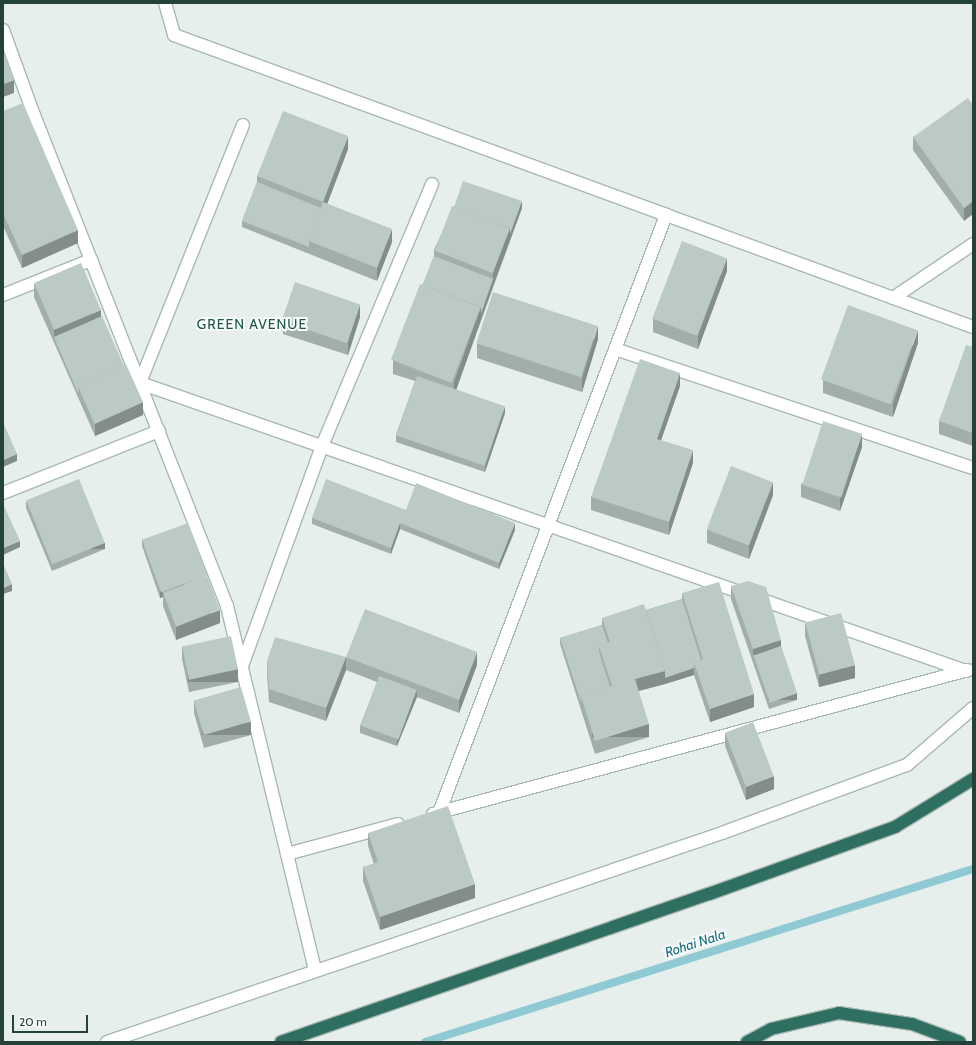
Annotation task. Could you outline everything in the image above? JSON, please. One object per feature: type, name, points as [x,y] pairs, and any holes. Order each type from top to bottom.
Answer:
[{"type":"highway","points":[[281,1042],[709,894],[896,827],[973,779]]},
{"type":"highway","points":[[747,1042],[771,1029],[839,1013],[912,1024],[960,1042]]},
{"type":"street","points":[[165,3],[174,34],[973,327]]},
{"type":"street","points":[[3,30],[29,101],[227,606],[315,971]]},
{"type":"street","points":[[16,106],[29,101]]},
{"type":"street","points":[[140,383],[243,125]]},
{"type":"street","points":[[242,666],[322,446],[432,184]]},
{"type":"street","points":[[439,813],[666,215]]},
{"type":"street","points":[[893,298],[973,244]]},
{"type":"street","points":[[3,295],[91,260]]},
{"type":"street","points":[[615,349],[973,468]]},
{"type":"street","points":[[140,383],[970,670]]},
{"type":"street","points":[[3,493],[159,431]]},
{"type":"street","points":[[424,817],[970,670]]},
{"type":"street","points":[[107,1042],[722,833],[907,765],[973,708]]},
{"type":"street","points":[[287,854],[409,821]]},
{"type":"building","points":[[3,50],[14,80],[3,84]]},
{"type":"building","points":[[968,98],[973,105],[973,201],[964,208],[913,137]]},
{"type":"building","points":[[23,103],[78,230],[22,255],[3,213],[3,111]]},
{"type":"building","points":[[283,111],[348,136],[323,202],[257,176]]},
{"type":"building","points":[[463,181],[522,201],[510,234],[510,228],[454,207]]},
{"type":"building","points":[[257,182],[321,208],[309,241],[309,247],[242,221]]},
{"type":"building","points":[[323,202],[392,229],[377,268],[309,241]]},
{"type":"building","points":[[452,206],[510,228],[493,273],[435,251]]},
{"type":"building","points":[[682,241],[727,258],[697,336],[652,318]]},
{"type":"building","points":[[434,256],[493,279],[481,314],[481,307],[423,285]]},
{"type":"building","points":[[81,263],[101,310],[54,330],[34,283]]},
{"type":"building","points":[[295,282],[360,304],[347,343],[282,321]]},
{"type":"building","points":[[420,284],[481,307],[452,383],[391,360]]},
{"type":"building","points":[[493,292],[598,326],[581,377],[476,343]]},
{"type":"building","points":[[848,305],[918,330],[891,405],[821,379]]},
{"type":"building","points":[[102,316],[124,366],[78,386],[78,393],[54,337]]},
{"type":"building","points":[[966,345],[973,347],[973,433],[939,421]]},
{"type":"building","points":[[640,359],[680,373],[657,439],[693,450],[669,522],[591,497]]},
{"type":"building","points":[[126,364],[143,402],[95,424],[78,386]]},
{"type":"building","points":[[417,376],[505,406],[484,466],[396,436]]},
{"type":"building","points":[[823,421],[862,434],[841,497],[802,485]]},
{"type":"building","points":[[3,422],[17,454],[3,460]]},
{"type":"building","points":[[731,466],[773,482],[749,546],[707,529]]},
{"type":"building","points":[[79,479],[105,543],[52,564],[26,500]]},
{"type":"building","points":[[326,479],[406,510],[416,483],[515,523],[499,563],[400,523],[391,548],[312,518]]},
{"type":"building","points":[[3,506],[20,541],[3,548]]},
{"type":"building","points":[[188,523],[207,576],[161,592],[142,540]]},
{"type":"building","points":[[3,563],[12,584],[3,588]]},
{"type":"building","points":[[207,576],[220,610],[176,626],[163,593]]},
{"type":"building","points":[[748,581],[766,587],[781,640],[753,649],[731,586]]},
{"type":"building","points":[[719,582],[754,694],[710,709],[694,663],[703,659],[682,593]]},
{"type":"building","points":[[682,599],[701,660],[694,663],[694,668],[665,678],[665,671],[646,610]]},
{"type":"building","points":[[644,604],[665,671],[635,679],[649,724],[595,741],[581,696],[612,686],[599,646],[610,642],[602,618]]},
{"type":"building","points":[[365,609],[477,652],[459,700],[346,657]]},
{"type":"building","points":[[841,613],[855,665],[819,675],[805,623]]},
{"type":"building","points":[[602,625],[608,643],[599,646],[599,652],[610,687],[581,696],[581,702],[560,638]]},
{"type":"building","points":[[231,636],[238,669],[189,680],[182,646]]},
{"type":"building","points":[[275,637],[346,657],[326,708],[269,689],[267,661]]},
{"type":"building","points":[[781,646],[797,693],[770,703],[754,655]]},
{"type":"building","points":[[379,676],[417,690],[398,739],[361,726]]},
{"type":"building","points":[[241,687],[251,722],[204,735],[194,701]]},
{"type":"building","points":[[753,722],[774,776],[746,787],[725,733]]},
{"type":"building","points":[[448,806],[475,884],[380,917],[363,867],[378,862],[368,833]]},
{"type":"waterway","name":"Rohai Nala","points":[[425,1042],[973,869]]},
{"type":"district","name":"GREEN AVENUE","points":[[252,324]]}]
